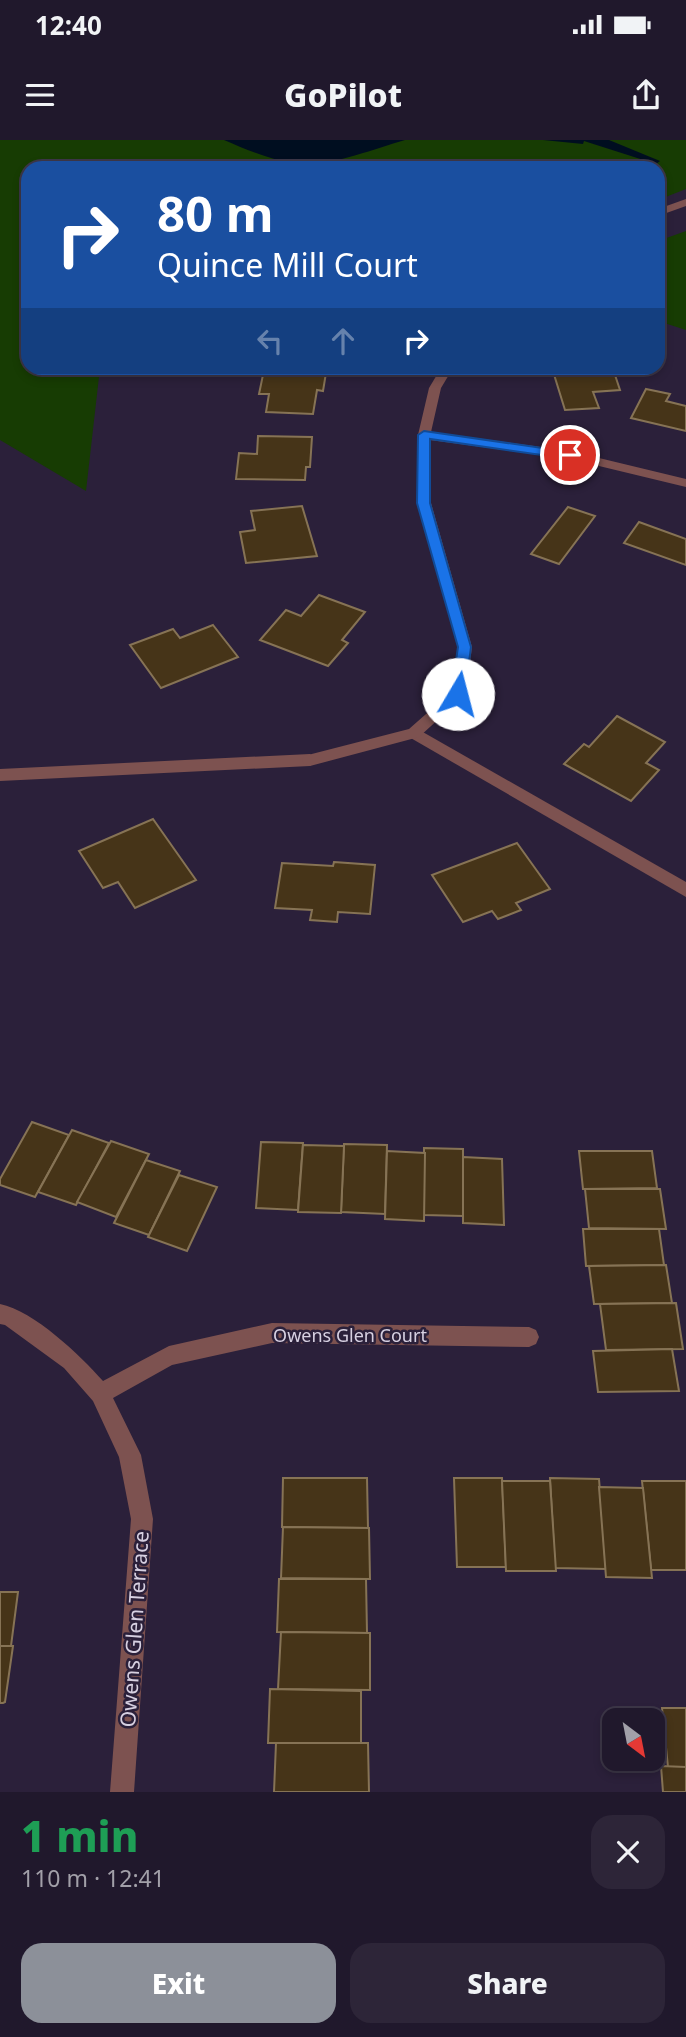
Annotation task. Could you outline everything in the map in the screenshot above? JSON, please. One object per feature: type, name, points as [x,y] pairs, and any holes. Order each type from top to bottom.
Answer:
[{"type":"street","points":[[665,210],[686,202]]},
{"type":"street","points":[[0,775],[310,760],[414,733],[458,694],[465,647],[424,503],[424,435],[435,388],[442,375]]},
{"type":"street","points":[[424,435],[570,455],[686,482]]},
{"type":"street","points":[[414,733],[686,890]]},
{"type":"street","name":"Owens Glen Terrace","points":[[0,1314],[10,1316],[71,1362],[100,1394],[130,1455],[142,1519],[122,1792]]},
{"type":"street","name":"Owens Glen Court","points":[[100,1394],[169,1356],[272,1333],[529,1336]]},
{"type":"green space","points":[[0,140],[686,140],[686,189],[665,197],[665,161],[21,161],[21,375],[99,375],[86,491],[0,440]]},
{"type":"green space","points":[[686,231],[686,330],[665,323],[665,238]]},
{"type":"water","points":[[224,140],[405,140],[330,161],[283,161]]},
{"type":"water","points":[[543,140],[609,140],[660,161],[647,161],[584,141],[583,144]]},
{"type":"building","points":[[263,375],[326,375],[323,391],[317,390],[313,414],[266,412],[269,394],[259,394]]},
{"type":"building","points":[[554,375],[615,375],[620,390],[593,392],[599,408],[565,410]]},
{"type":"building","points":[[646,389],[670,394],[666,401],[686,406],[686,431],[631,418]]},
{"type":"building","points":[[258,436],[312,437],[310,467],[306,467],[305,480],[236,479],[239,453],[257,454]]},
{"type":"building","points":[[302,506],[317,556],[246,563],[240,532],[255,530],[251,511]]},
{"type":"building","points":[[568,507],[595,516],[559,564],[531,554]]},
{"type":"building","points":[[639,522],[686,539],[686,565],[624,543]]},
{"type":"building","points":[[319,595],[365,612],[342,640],[348,643],[328,666],[260,640],[286,610],[301,616]]},
{"type":"building","points":[[213,625],[238,657],[161,688],[130,645],[173,629],[180,638]]},
{"type":"building","points":[[617,716],[665,742],[646,763],[659,770],[631,801],[564,764],[584,744],[589,747]]},
{"type":"building","points":[[153,819],[196,880],[135,908],[118,882],[103,888],[79,851]]},
{"type":"building","points":[[517,843],[550,889],[516,903],[521,910],[498,919],[492,911],[463,922],[432,875]]},
{"type":"building","points":[[334,862],[375,865],[370,914],[338,912],[337,922],[310,920],[312,910],[275,908],[282,863],[333,866]]},
{"type":"building","points":[[32,1122],[69,1135],[35,1197],[0,1185],[0,1179]]},
{"type":"building","points":[[72,1130],[109,1143],[76,1205],[38,1192]]},
{"type":"building","points":[[111,1141],[149,1154],[116,1217],[77,1202]]},
{"type":"building","points":[[261,1142],[303,1143],[298,1210],[256,1208]]},
{"type":"building","points":[[344,1144],[387,1145],[385,1214],[341,1212]]},
{"type":"building","points":[[303,1145],[344,1146],[341,1213],[298,1212]]},
{"type":"building","points":[[424,1148],[463,1149],[463,1216],[424,1215]]},
{"type":"building","points":[[387,1151],[425,1153],[424,1221],[385,1219]]},
{"type":"building","points":[[579,1151],[652,1151],[657,1188],[583,1189]]},
{"type":"building","points":[[463,1157],[502,1159],[504,1225],[463,1223]]},
{"type":"building","points":[[146,1160],[180,1171],[149,1235],[114,1223]]},
{"type":"building","points":[[179,1175],[217,1187],[187,1251],[148,1237]]},
{"type":"building","points":[[585,1189],[660,1189],[666,1229],[589,1228]]},
{"type":"building","points":[[583,1229],[659,1229],[664,1265],[586,1266]]},
{"type":"building","points":[[666,1265],[672,1303],[594,1304],[589,1266]]},
{"type":"building","points":[[676,1303],[683,1349],[606,1350],[600,1304]]},
{"type":"building","points":[[672,1349],[679,1391],[598,1392],[593,1351]]},
{"type":"building","points":[[283,1478],[367,1478],[368,1528],[282,1527]]},
{"type":"building","points":[[454,1478],[502,1478],[506,1567],[457,1567]]},
{"type":"building","points":[[550,1478],[599,1479],[606,1569],[555,1568]]},
{"type":"building","points":[[502,1481],[550,1481],[556,1571],[506,1571]]},
{"type":"building","points":[[642,1481],[686,1481],[686,1570],[651,1570]]},
{"type":"building","points":[[599,1487],[643,1488],[652,1578],[606,1577]]},
{"type":"building","points":[[283,1527],[369,1528],[370,1579],[281,1578]]},
{"type":"building","points":[[279,1579],[366,1579],[367,1633],[277,1632]]},
{"type":"building","points":[[0,1592],[18,1592],[11,1646],[0,1646]]},
{"type":"building","points":[[281,1632],[370,1633],[370,1690],[278,1689]]},
{"type":"building","points":[[0,1646],[13,1646],[3,1703],[0,1703]]},
{"type":"building","points":[[270,1689],[361,1691],[361,1743],[268,1743]]},
{"type":"building","points":[[665,1708],[686,1708],[686,1767],[668,1767]]},
{"type":"building","points":[[276,1743],[368,1743],[369,1792],[274,1792]]},
{"type":"building","points":[[665,1766],[686,1767],[686,1792],[663,1792],[661,1771],[665,1771]]},
{"type":"route","points":[[458,694],[465,647],[424,503],[424,435],[570,455]]}]
